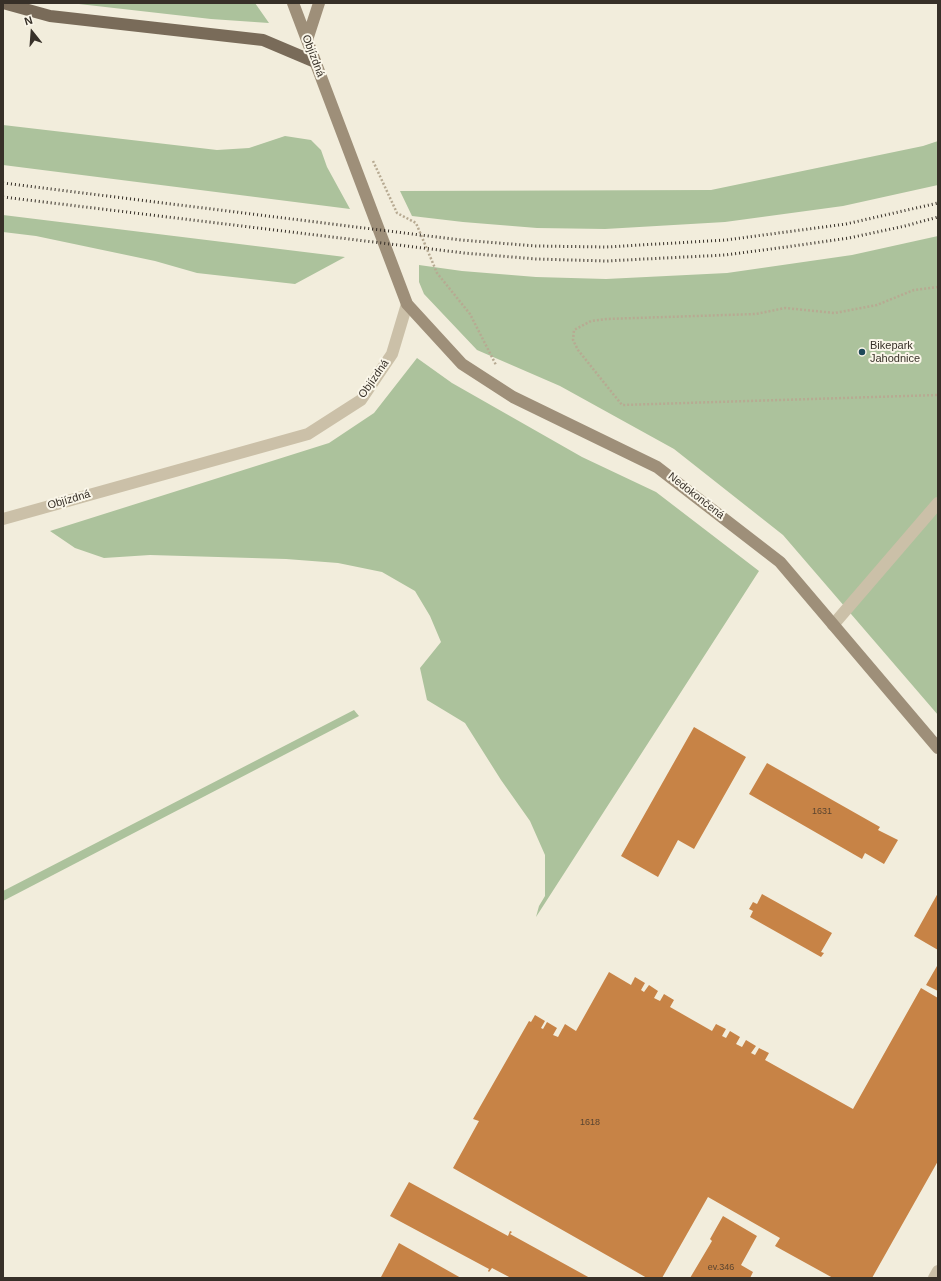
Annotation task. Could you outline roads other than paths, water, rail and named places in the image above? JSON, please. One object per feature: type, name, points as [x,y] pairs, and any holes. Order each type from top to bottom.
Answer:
[{"type":"main road","points":[[3,3],[50,16],[263,40],[315,62]]},
{"type":"street","name":"Objízdná","points":[[3,519],[308,434],[361,400],[392,354],[407,304],[293,3]]},
{"type":"street","points":[[307,40],[319,3]]},
{"type":"street","name":"Nedokončená","points":[[407,304],[462,364],[514,397],[657,466],[780,562],[938,748]]},
{"type":"street","points":[[833,624],[938,503]]},
{"type":"street","points":[[934,1278],[938,1271]]},
{"type":"railway","points":[[3,183],[461,240],[536,246],[606,247],[726,240],[846,224],[938,203]]},
{"type":"railway","points":[[3,197],[464,253],[536,259],[606,261],[725,255],[786,247],[849,238],[938,217]]},
{"type":"place","name":"Bikepark Jahodnice","points":[[862,352]]}]
